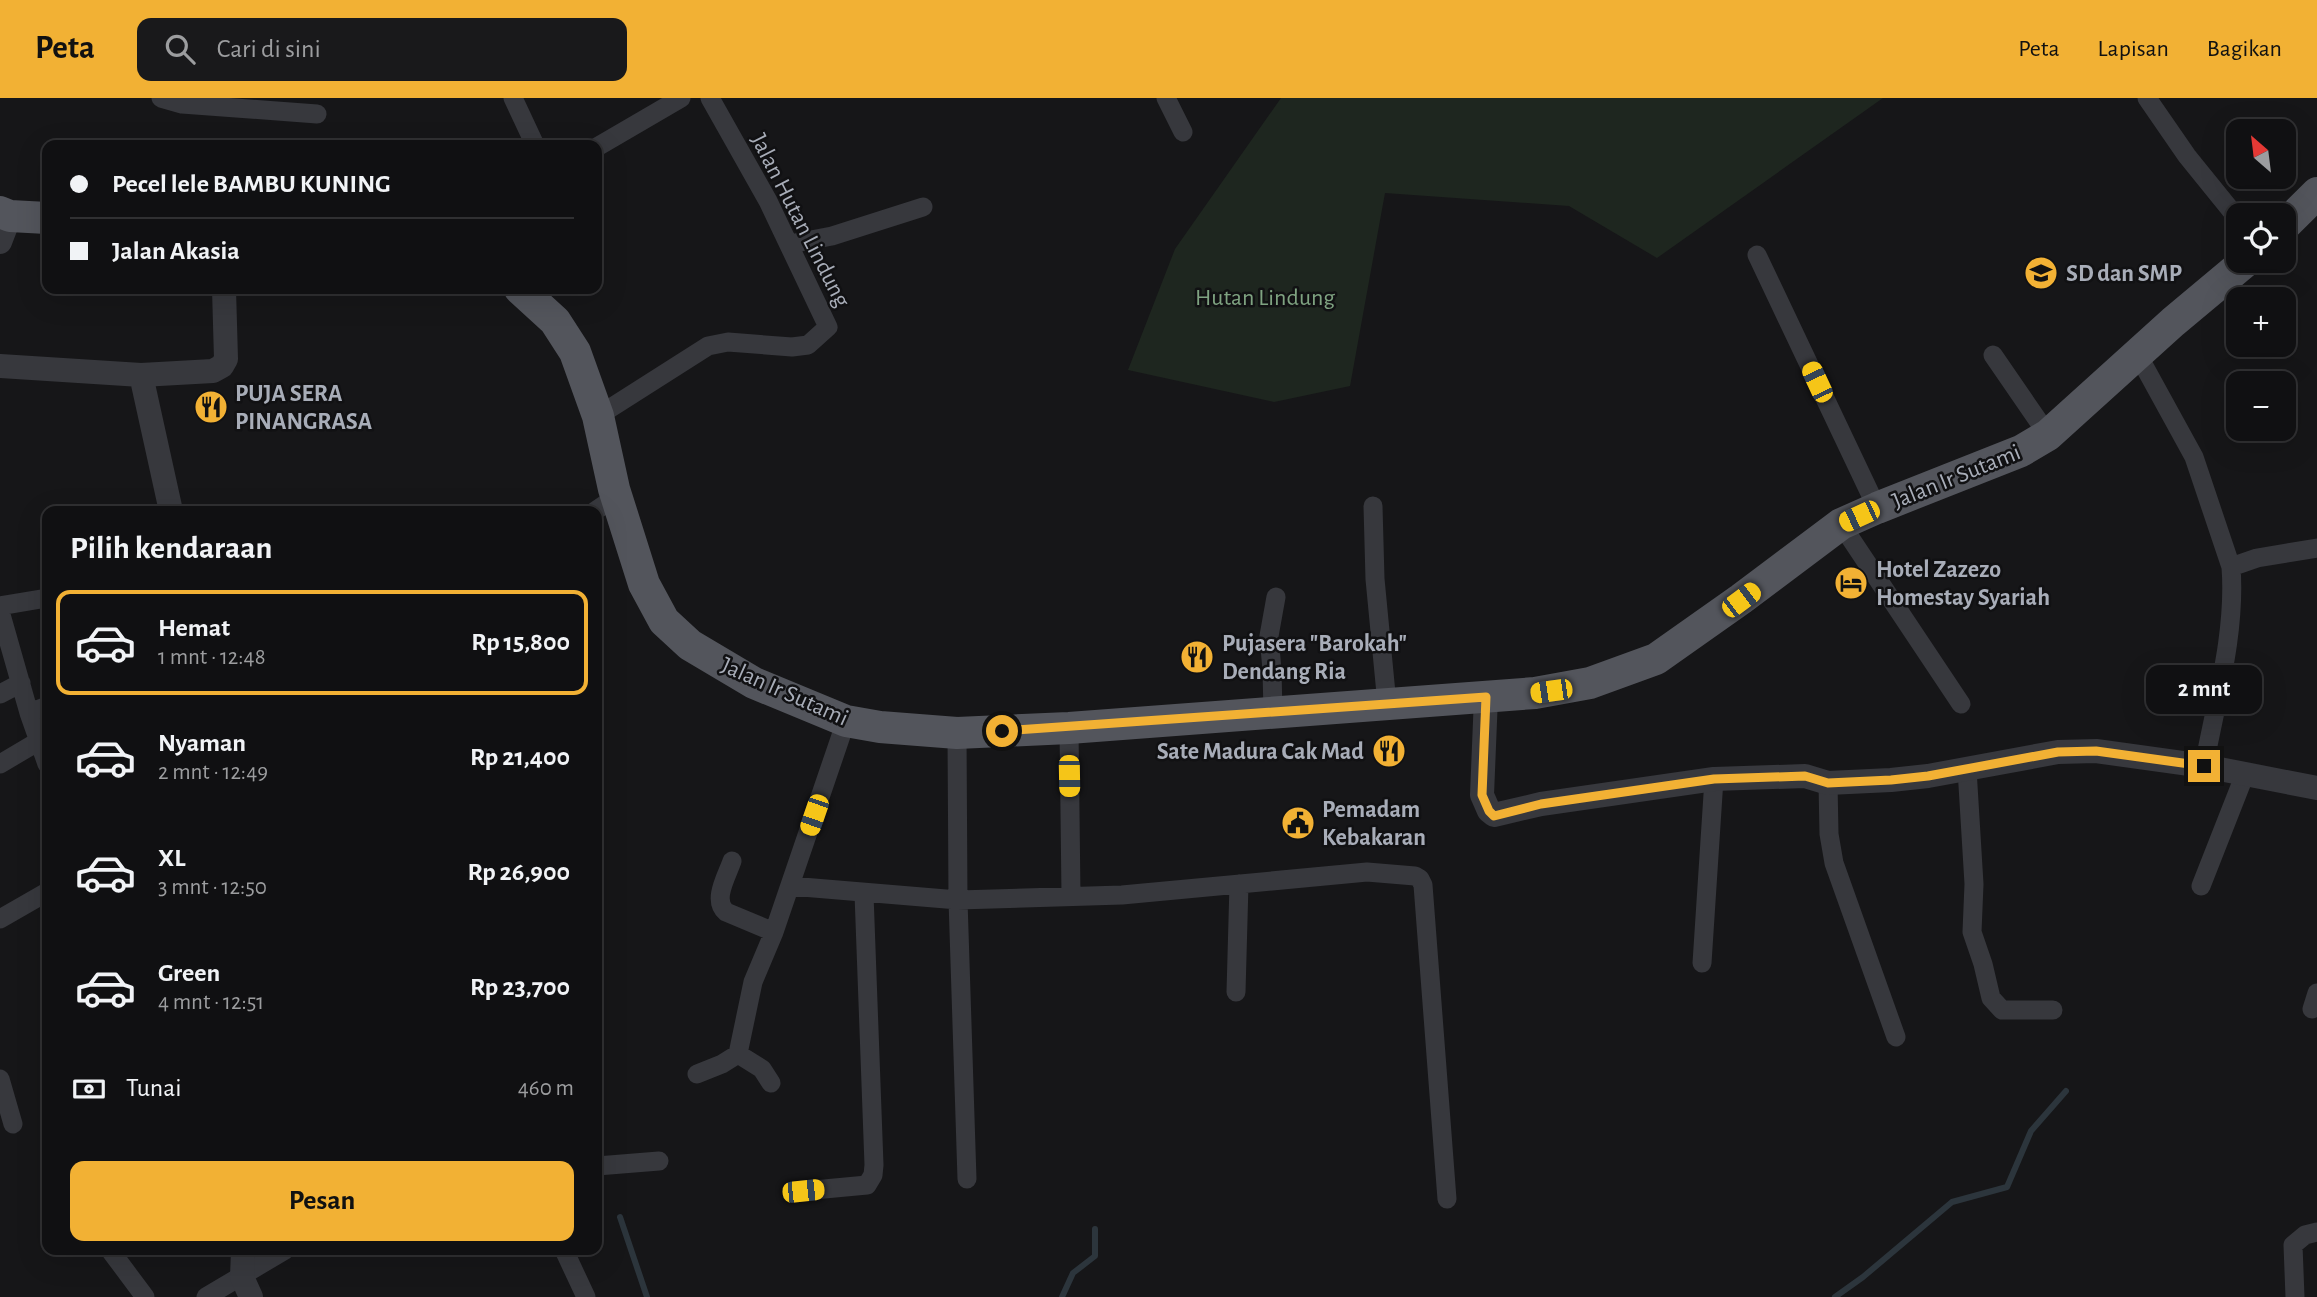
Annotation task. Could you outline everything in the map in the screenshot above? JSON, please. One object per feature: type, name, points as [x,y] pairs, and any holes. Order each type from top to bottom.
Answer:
[{"type":"main road","points":[[2296,214],[2317,193]]},
{"type":"main road","points":[[3,223],[42,219]]},
{"type":"main road","name":"Jalan Ir Sutami","points":[[525,294],[555,321],[571,344],[598,416],[606,504],[656,608],[671,629],[690,645],[754,683],[846,721],[880,727],[957,733],[1069,728],[1486,697],[1543,692],[1590,683],[1656,659],[1741,600],[1841,524],[2000,460],[2048,435],[2232,273]]},
{"type":"street","points":[[161,98],[182,104],[317,114]]},
{"type":"street","points":[[513,98],[533,140]]},
{"type":"street","points":[[602,144],[681,98]]},
{"type":"street","name":"Jalan Hutan Lindung","points":[[598,416],[708,346],[728,342],[792,347],[808,345],[828,327],[768,201],[710,98]]},
{"type":"street","points":[[1166,98],[1183,132]]},
{"type":"street","points":[[2147,98],[2226,204]]},
{"type":"street","points":[[790,244],[832,236],[923,207]]},
{"type":"street","points":[[1758,255],[1877,508]]},
{"type":"street","points":[[0,366],[141,375],[213,371],[222,366],[226,359],[224,294]]},
{"type":"street","points":[[1993,355],[2048,435]]},
{"type":"street","points":[[2138,355],[2194,457],[2231,566],[2233,588],[2226,650],[2204,766]]},
{"type":"street","points":[[141,375],[170,506]]},
{"type":"street","points":[[1373,506],[1375,579],[1387,704]]},
{"type":"street","points":[[1841,524],[1961,704]]},
{"type":"street","points":[[2231,566],[2257,558],[2317,548]]},
{"type":"street","points":[[1273,713],[1269,628],[1276,597]]},
{"type":"street","points":[[42,599],[0,609],[21,683],[38,709],[39,741],[42,750]]},
{"type":"street","points":[[0,694],[21,683]]},
{"type":"street","points":[[1486,697],[1482,795],[1494,816],[1541,804],[1714,779],[1805,776],[1828,783],[1891,780],[2058,752],[2096,751],[2204,766],[2317,788]]},
{"type":"street","points":[[697,1074],[738,1054],[753,982],[774,932],[846,721]]},
{"type":"street","points":[[1069,728],[1071,896]]},
{"type":"street","points":[[957,733],[958,900],[967,1179]]},
{"type":"street","points":[[0,764],[39,741]]},
{"type":"street","points":[[1967,769],[1974,884],[1971,924],[1991,998],[2002,1010],[2053,1010]]},
{"type":"street","points":[[2201,886],[2245,774]]},
{"type":"street","points":[[1702,963],[1714,779]]},
{"type":"street","points":[[1828,783],[1829,834],[1834,863],[1896,1037]]},
{"type":"street","points":[[732,861],[719,902],[721,908],[774,932]]},
{"type":"street","points":[[790,886],[958,900],[1122,895],[1367,872],[1415,876],[1423,885],[1447,1199]]},
{"type":"street","points":[[1236,992],[1240,884]]},
{"type":"street","points":[[803,1191],[867,1185],[873,1175],[864,894]]},
{"type":"street","points":[[0,919],[42,895]]},
{"type":"street","points":[[738,1054],[762,1069],[771,1083]]},
{"type":"street","points":[[0,1079],[13,1124]]},
{"type":"street","points":[[602,1166],[659,1161]]},
{"type":"street","points":[[2295,1297],[2293,1245],[2305,1235],[2317,1232]]},
{"type":"street","points":[[114,1255],[145,1297]]},
{"type":"street","points":[[244,1255],[247,1287]]},
{"type":"street","points":[[206,1297],[247,1287],[280,1255]]},
{"type":"street","points":[[566,1255],[586,1297]]},
{"type":"green space","name":"Hutan Lindung","points":[[1281,98],[1883,98],[1657,258],[1569,206],[1385,193],[1350,386],[1274,402],[1128,370],[1175,249]]},
{"type":"waterway","points":[[1835,1297],[1863,1277],[1952,1202],[2007,1187],[2031,1131],[2066,1091]]},
{"type":"waterway","points":[[620,1217],[647,1297]]},
{"type":"waterway","points":[[1062,1297],[1073,1273],[1095,1256],[1095,1229]]},
{"type":"place","name":"SD dan SMP","points":[[2041,273]]},
{"type":"place","name":"PUJA SERA PINANGRASA","points":[[211,407]]},
{"type":"place","name":"Hotel Zazezo Homestay Syariah","points":[[1851,583]]},
{"type":"place","name":"Pujasera \"Barokah\" Dendang Ria","points":[[1197,657]]},
{"type":"place","name":"Sate Madura Cak Mad","points":[[1389,751]]},
{"type":"place","name":"Pemadam Kebakaran","points":[[1298,823]]},
{"type":"route","points":[[1002,731],[1486,697],[1482,795],[1494,816],[1541,804],[1714,779],[1805,776],[1828,783],[1891,780],[1928,776],[2058,752],[2096,751],[2204,766]]}]
